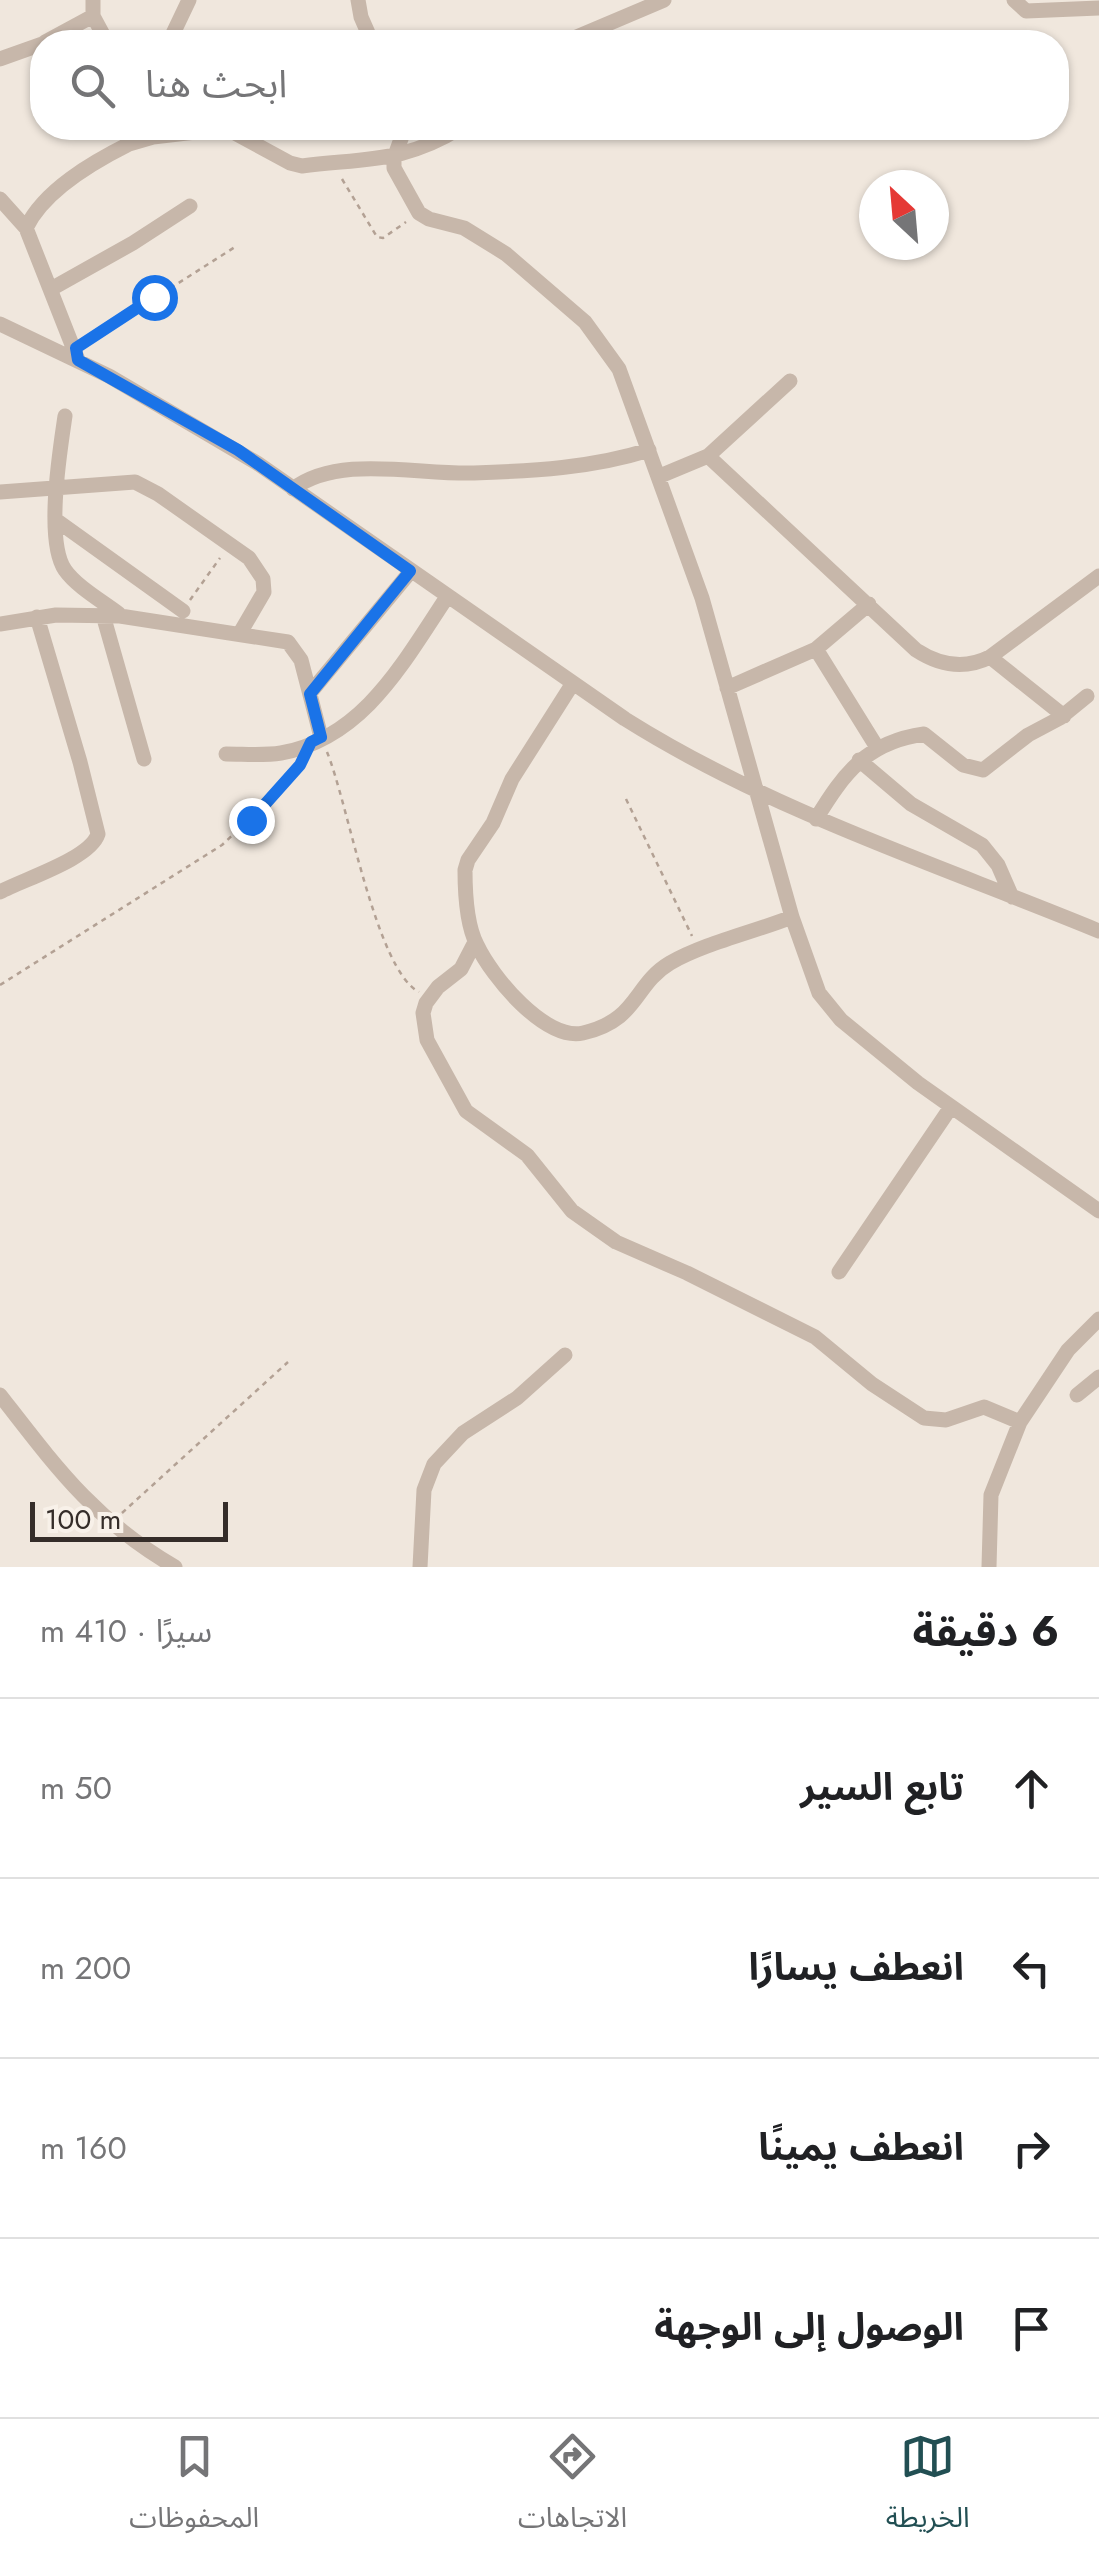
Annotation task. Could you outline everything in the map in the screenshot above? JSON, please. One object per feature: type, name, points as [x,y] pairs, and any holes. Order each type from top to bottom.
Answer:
[{"type":"street","points":[[175,30],[189,0]]},
{"type":"street","points":[[358,0],[368,30]]},
{"type":"street","points":[[594,30],[664,0]]},
{"type":"street","points":[[1014,0],[1026,11],[1099,8]]},
{"type":"street","points":[[62,30],[92,8]]},
{"type":"street","points":[[0,59],[30,48]]},
{"type":"street","points":[[26,228],[42,205],[63,186],[125,140]]},
{"type":"street","points":[[250,140],[297,165],[394,158],[438,140]]},
{"type":"street","points":[[401,140],[394,158],[398,178],[419,212],[429,219],[464,228],[506,254],[586,322],[619,368],[702,598],[792,918],[818,993],[867,1043],[951,1108],[1099,1211]]},
{"type":"street","points":[[51,288],[190,206]]},
{"type":"street","points":[[2,207],[26,228],[77,354]]},
{"type":"street","points":[[0,324],[77,354],[218,438],[681,754],[816,819],[1099,931]]},
{"type":"street","points":[[660,476],[708,456],[790,381]]},
{"type":"street","points":[[65,416],[56,520],[62,566],[120,616]]},
{"type":"street","points":[[294,489],[312,476],[334,470],[450,474],[510,471],[592,464],[649,450]]},
{"type":"street","points":[[708,456],[930,659],[960,665],[980,662],[1099,576]]},
{"type":"street","points":[[0,492],[135,482],[158,494],[254,564],[264,586],[240,633]]},
{"type":"street","points":[[56,520],[183,611]]},
{"type":"street","points":[[310,694],[410,571]]},
{"type":"street","points":[[226,754],[282,752],[356,719],[390,680],[447,596]]},
{"type":"street","points":[[727,688],[816,649],[869,604]]},
{"type":"street","points":[[103,615],[144,759]]},
{"type":"street","points":[[0,624],[36,618],[120,616],[270,637],[292,645],[310,694],[316,740]]},
{"type":"street","points":[[0,892],[81,854],[98,834],[36,618]]},
{"type":"street","points":[[816,649],[878,749]]},
{"type":"street","points":[[990,657],[1064,716]]},
{"type":"street","points":[[574,683],[512,779],[494,824],[468,860],[465,880],[475,942],[517,999],[550,1026],[570,1034],[581,1033],[619,1019],[664,968],[699,951],[792,918]]},
{"type":"street","points":[[816,819],[843,777],[859,760],[878,749],[924,734],[963,765],[984,770],[1087,696]]},
{"type":"street","points":[[859,760],[911,804],[982,844],[998,865],[1012,896]]},
{"type":"street","points":[[475,942],[461,969],[430,996],[424,1012],[427,1040],[466,1111],[526,1155],[583,1221],[616,1242],[815,1337],[872,1384],[924,1418],[946,1420],[984,1407],[1020,1422]]},
{"type":"street","points":[[839,1272],[951,1108]]},
{"type":"street","points":[[989,1567],[991,1495],[1020,1422],[1068,1350],[1099,1320]]},
{"type":"street","points":[[420,1567],[424,1490],[434,1464],[462,1432],[518,1398],[565,1355]]},
{"type":"street","points":[[1076,1395],[1099,1377]]},
{"type":"street","points":[[0,1395],[67,1480],[110,1524],[174,1567]]},
{"type":"path","points":[[337,163],[346,189],[377,237],[383,238],[419,212]]},
{"type":"path","points":[[77,354],[234,248]]},
{"type":"path","points":[[183,611],[229,546]]},
{"type":"path","points":[[0,985],[222,846],[273,798],[316,740]]},
{"type":"path","points":[[316,740],[343,795],[385,947],[404,982],[430,996]]},
{"type":"path","points":[[626,799],[699,951]]},
{"type":"path","points":[[110,1524],[288,1362]]},
{"type":"route","points":[[154,297],[76,348],[78,360],[238,450],[410,571],[310,694],[321,737],[311,742],[300,765],[251,820]]}]
